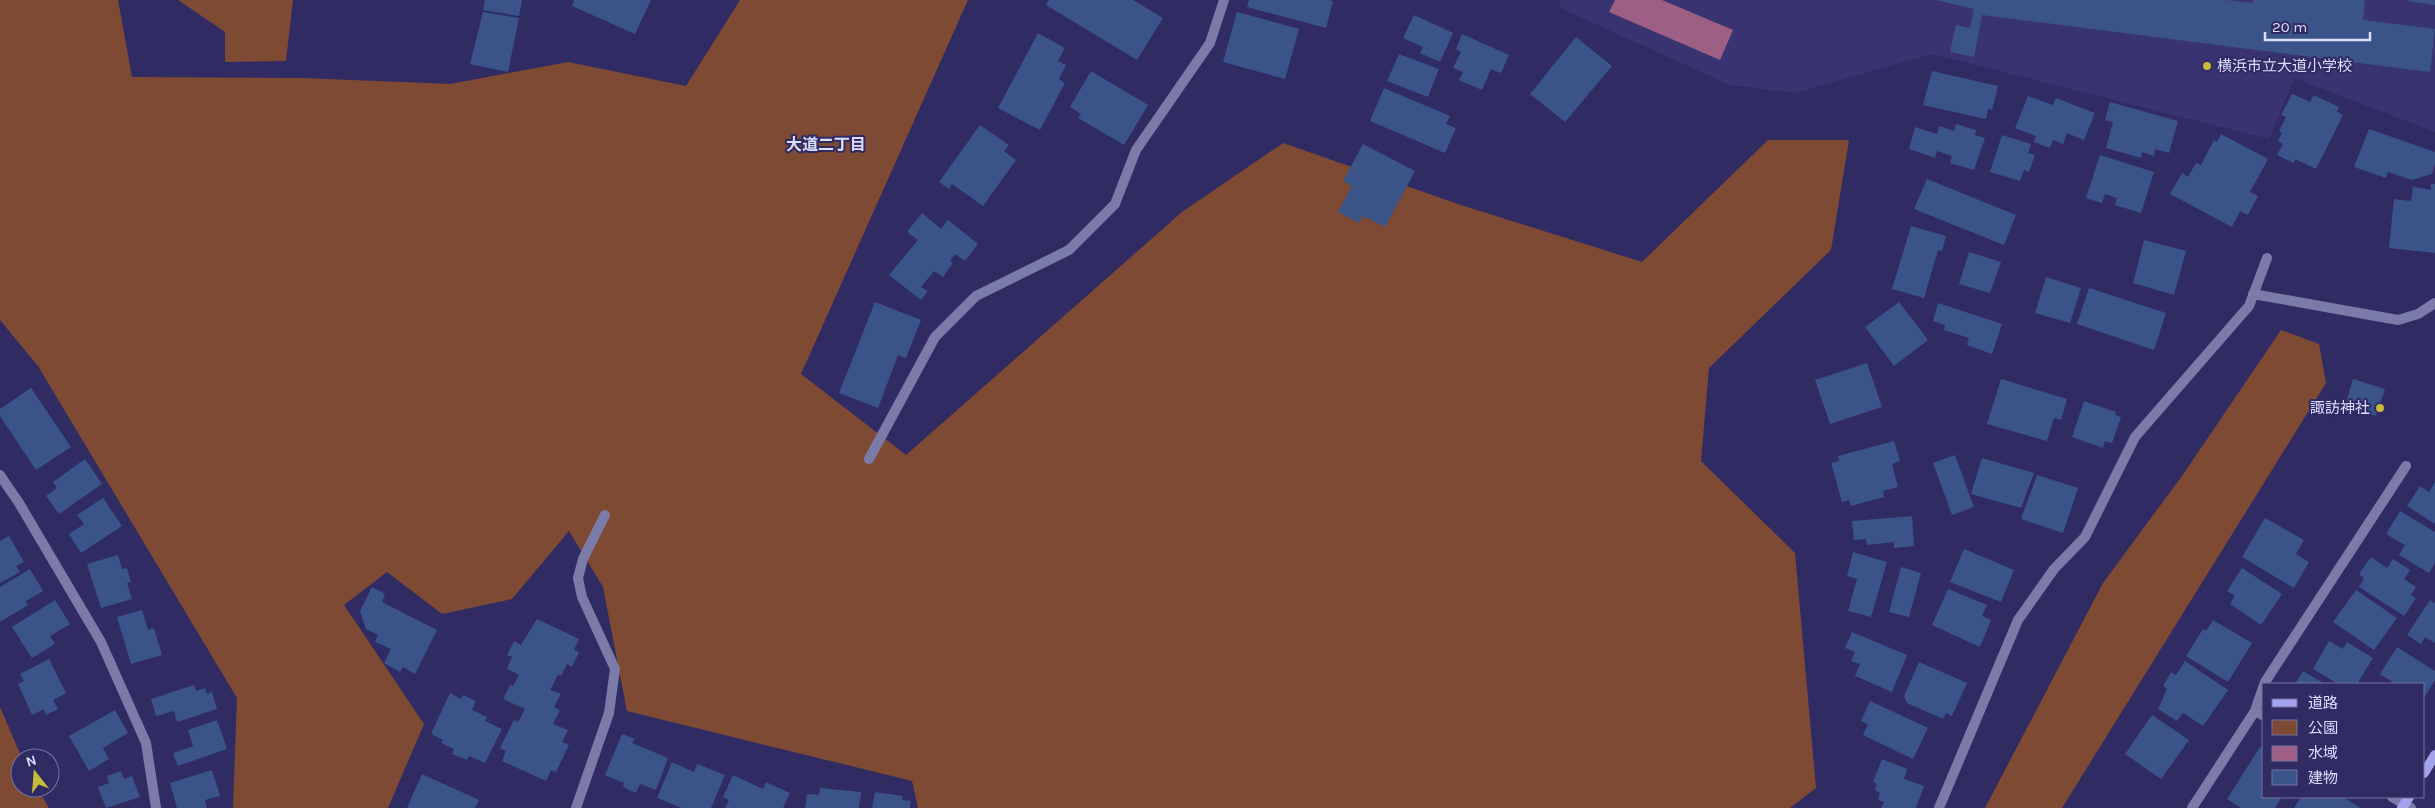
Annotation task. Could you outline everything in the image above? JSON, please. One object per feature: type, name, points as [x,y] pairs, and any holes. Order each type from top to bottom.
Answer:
[{"type":"street","points":[[869,459],[935,337],[976,296],[1069,250],[1115,204],[1136,150],[1210,43],[1224,0]]},
{"type":"street","points":[[1939,808],[2018,620],[2054,569],[2085,537],[2134,437],[2249,306],[2267,258]]},
{"type":"street","points":[[2253,294],[2398,320],[2418,314],[2435,303]]},
{"type":"street","points":[[2265,683],[2406,466]]},
{"type":"street","points":[[0,475],[20,503],[102,642],[146,743],[156,808]]},
{"type":"street","points":[[576,808],[609,713],[615,669],[582,597],[578,578],[583,559],[606,515]]},
{"type":"street","points":[[2192,808],[2259,714],[2262,698]]},
{"type":"street","points":[[2425,771],[2435,755]]},
{"type":"street","points":[[2394,798],[2406,804]]},
{"type":"shaded area","name":"横浜市立大道小学校","points":[[1562,0],[2435,0],[2435,132],[2294,78],[2269,139],[1932,54],[1795,93],[1730,85],[1558,7]]},
{"type":"green space","points":[[0,0],[118,0],[132,77],[303,78],[450,84],[568,62],[686,86],[740,0],[968,0],[801,374],[906,455],[1182,212],[1283,143],[1461,205],[1642,262],[1768,140],[1849,140],[1831,250],[1709,368],[1701,461],[1795,553],[1816,788],[1790,808],[918,808],[912,781],[627,711],[603,587],[569,531],[512,599],[442,614],[387,572],[344,605],[424,724],[388,808],[233,808],[237,698],[38,366],[0,320]]},
{"type":"green space","points":[[178,0],[293,0],[286,61],[225,62],[225,32]]},
{"type":"green space","points":[[2281,330],[2319,344],[2326,383],[2062,808],[1985,808],[2103,583],[2182,476]]},
{"type":"green space","points":[[0,707],[18,748],[10,748],[10,798],[43,798],[49,808],[0,808]]},
{"type":"water","points":[[1615,0],[1662,0],[1733,30],[1720,60],[1609,12]]},
{"type":"building","points":[[485,0],[522,0],[519,16],[483,10]]},
{"type":"building","points":[[574,0],[651,0],[635,34],[572,6]]},
{"type":"building","points":[[1049,0],[1133,0],[1163,18],[1137,60],[1046,5]]},
{"type":"building","points":[[1249,0],[1333,1],[1326,28],[1247,7]]},
{"type":"building","points":[[1936,0],[2226,0],[2253,3],[2253,0],[2365,0],[2363,20],[2435,29],[2430,72],[1982,15],[1974,57],[1950,52],[1956,25],[1970,28],[1974,9]]},
{"type":"building","points":[[2435,0],[2435,5],[2407,1]]},
{"type":"building","points":[[483,12],[519,18],[508,72],[470,64]]},
{"type":"building","points":[[1237,12],[1299,29],[1285,79],[1223,62]]},
{"type":"building","points":[[1414,15],[1453,33],[1440,62],[1420,53],[1423,47],[1403,38]]},
{"type":"building","points":[[1038,33],[1065,48],[1058,61],[1066,65],[1059,79],[1065,83],[1040,130],[998,108]]},
{"type":"building","points":[[1462,34],[1509,55],[1501,73],[1491,69],[1482,90],[1459,80],[1463,72],[1453,68],[1461,52],[1456,49]]},
{"type":"building","points":[[1576,37],[1612,66],[1565,122],[1530,94]]},
{"type":"building","points":[[1399,54],[1439,69],[1428,97],[1387,81]]},
{"type":"building","points":[[1091,71],[1148,105],[1124,145],[1078,118],[1081,114],[1070,107]]},
{"type":"building","points":[[1932,71],[1998,86],[1992,110],[1988,109],[1986,119],[1923,105]]},
{"type":"building","points":[[1384,88],[1450,116],[1446,124],[1456,128],[1445,153],[1370,121]]},
{"type":"building","points":[[2292,94],[2310,102],[2314,95],[2339,107],[2337,112],[2343,115],[2316,169],[2295,159],[2294,163],[2277,155],[2283,144],[2278,141],[2282,133],[2279,131],[2286,117],[2281,115]]},
{"type":"building","points":[[2028,96],[2053,105],[2056,98],[2095,113],[2084,140],[2067,133],[2063,144],[2053,140],[2050,148],[2034,142],[2036,136],[2015,128]]},
{"type":"building","points":[[2110,102],[2178,121],[2169,153],[2155,149],[2154,156],[2142,152],[2141,158],[2106,148],[2113,122],[2105,120]]},
{"type":"building","points":[[1956,124],[1976,130],[1975,135],[1985,138],[1974,170],[1950,163],[1952,156],[1937,151],[1935,158],[1909,149],[1915,127],[1937,134],[1939,126],[1954,131]]},
{"type":"building","points":[[980,125],[1009,145],[1004,151],[1016,160],[983,206],[952,184],[949,189],[939,182]]},
{"type":"building","points":[[2369,129],[2435,152],[2435,164],[2432,174],[2412,180],[2388,172],[2386,178],[2354,167]]},
{"type":"building","points":[[2221,134],[2268,159],[2250,192],[2258,196],[2248,215],[2240,211],[2232,227],[2170,194],[2182,173],[2188,177],[2196,163],[2201,165],[2214,140],[2217,142]]},
{"type":"building","points":[[2002,135],[2031,144],[2028,153],[2035,155],[2029,172],[2024,170],[2020,181],[1990,172]]},
{"type":"building","points":[[1363,144],[1415,171],[1385,227],[1363,216],[1359,223],[1338,212],[1352,186],[1343,181]]},
{"type":"building","points":[[2100,155],[2154,172],[2141,213],[2115,205],[2117,198],[2105,194],[2102,203],[2086,198]]},
{"type":"building","points":[[1927,179],[2016,215],[2004,245],[1914,209]]},
{"type":"building","points":[[2431,184],[2435,184],[2435,253],[2389,248],[2394,199],[2411,201],[2413,187],[2431,190]]},
{"type":"building","points":[[922,213],[941,229],[948,220],[978,244],[965,261],[955,254],[950,261],[953,263],[943,277],[934,271],[921,287],[928,291],[921,300],[889,275],[918,240],[907,232]]},
{"type":"building","points":[[1911,226],[1946,236],[1942,251],[1938,250],[1924,298],[1892,289]]},
{"type":"building","points":[[2144,240],[2186,251],[2174,295],[2133,283]]},
{"type":"building","points":[[1969,252],[2001,262],[1990,293],[1959,284]]},
{"type":"building","points":[[2046,277],[2081,288],[2070,323],[2035,313]]},
{"type":"building","points":[[2089,288],[2166,313],[2154,350],[2077,324]]},
{"type":"building","points":[[875,302],[921,320],[906,358],[898,355],[878,408],[839,393]]},
{"type":"building","points":[[1899,302],[1928,340],[1894,366],[1865,327]]},
{"type":"building","points":[[1938,303],[2002,324],[1992,354],[1967,345],[1969,338],[1944,330],[1945,325],[1933,321]]},
{"type":"building","points":[[1867,363],[1882,407],[1830,424],[1815,380]]},
{"type":"building","points":[[2001,379],[2067,399],[2061,420],[2054,418],[2047,441],[1987,424]]},
{"type":"building","points":[[2353,379],[2385,389],[2376,416],[2345,406]]},
{"type":"building","points":[[31,388],[71,447],[36,470],[0,416],[0,409]]},
{"type":"building","points":[[2084,401],[2116,412],[2115,415],[2121,417],[2112,443],[2105,441],[2103,448],[2072,437]]},
{"type":"building","points":[[1894,441],[1900,461],[1892,464],[1898,487],[1883,491],[1884,497],[1851,506],[1849,500],[1842,502],[1831,463],[1839,461],[1838,456]]},
{"type":"building","points":[[1955,455],[1974,507],[1952,515],[1933,463]]},
{"type":"building","points":[[1982,458],[2034,473],[2021,508],[1971,494]]},
{"type":"building","points":[[85,459],[102,484],[59,514],[46,496],[57,488],[53,482]]},
{"type":"building","points":[[2037,475],[2078,488],[2063,533],[2021,519]]},
{"type":"building","points":[[2435,482],[2435,524],[2407,506],[2420,486],[2429,492]]},
{"type":"building","points":[[103,498],[122,526],[81,553],[69,534],[84,524],[77,515]]},
{"type":"building","points":[[2400,511],[2435,532],[2435,563],[2429,573],[2399,555],[2405,545],[2386,534]]},
{"type":"building","points":[[1912,516],[1914,546],[1894,548],[1894,542],[1867,545],[1866,539],[1854,540],[1852,521]]},
{"type":"building","points":[[2265,518],[2304,540],[2296,554],[2309,562],[2294,588],[2242,557]]},
{"type":"building","points":[[9,536],[24,562],[16,566],[20,572],[0,583],[0,541]]},
{"type":"building","points":[[1964,549],[2014,570],[2001,602],[1950,582]]},
{"type":"building","points":[[1853,552],[1887,562],[1871,617],[1848,611],[1857,579],[1847,576]]},
{"type":"building","points":[[118,555],[122,569],[127,568],[131,582],[127,583],[132,599],[101,608],[87,564]]},
{"type":"building","points":[[2371,557],[2387,568],[2393,559],[2410,570],[2404,579],[2416,587],[2411,595],[2416,598],[2404,616],[2359,587],[2364,578],[2359,574]]},
{"type":"building","points":[[1901,567],[1921,573],[1909,617],[1889,612]]},
{"type":"building","points":[[2242,568],[2282,594],[2261,625],[2230,604],[2235,596],[2227,591]]},
{"type":"building","points":[[30,569],[43,591],[26,601],[28,605],[0,622],[0,587]]},
{"type":"building","points":[[372,587],[385,594],[382,602],[437,630],[415,674],[403,667],[400,672],[384,663],[391,649],[375,642],[378,635],[366,629],[360,611]]},
{"type":"building","points":[[1948,589],[1987,605],[1982,616],[1991,620],[1980,647],[1932,625]]},
{"type":"building","points":[[2356,590],[2397,618],[2374,650],[2333,622]]},
{"type":"building","points":[[55,600],[70,624],[50,636],[55,644],[32,658],[12,627]]},
{"type":"building","points":[[2430,600],[2435,603],[2435,643],[2425,637],[2421,644],[2407,635]]},
{"type":"building","points":[[142,610],[148,630],[154,628],[162,655],[131,664],[117,617]]},
{"type":"building","points":[[537,619],[579,639],[574,650],[579,652],[572,667],[567,664],[561,676],[558,675],[550,690],[561,694],[554,707],[560,710],[553,724],[568,730],[562,742],[569,745],[556,772],[551,770],[546,781],[502,761],[506,751],[500,748],[514,720],[518,722],[525,709],[503,699],[510,685],[513,686],[519,675],[507,669],[512,657],[507,655],[514,641],[521,645]]},
{"type":"building","points":[[2213,620],[2252,643],[2228,682],[2186,656],[2203,629],[2206,631]]},
{"type":"building","points":[[1852,632],[1907,655],[1892,692],[1855,676],[1860,664],[1851,661],[1855,652],[1845,648]]},
{"type":"building","points":[[2329,641],[2343,649],[2347,642],[2373,658],[2358,683],[2336,683],[2313,669]]},
{"type":"building","points":[[2397,647],[2435,671],[2435,680],[2425,696],[2425,683],[2394,683],[2380,674]]},
{"type":"building","points":[[49,659],[66,693],[53,700],[58,709],[46,715],[44,709],[32,715],[18,684],[24,681],[20,674]]},
{"type":"building","points":[[2185,661],[2228,690],[2203,726],[2183,713],[2177,721],[2158,709],[2167,689],[2163,686],[2171,672],[2176,675]]},
{"type":"building","points":[[1919,662],[1967,683],[1952,716],[1946,713],[1943,719],[1907,703],[1904,696]]},
{"type":"building","points":[[2303,671],[2323,683],[2296,683]]},
{"type":"building","points":[[194,685],[196,691],[205,688],[207,694],[212,692],[217,709],[177,722],[174,711],[156,716],[151,699]]},
{"type":"building","points":[[450,693],[461,699],[463,695],[476,701],[472,710],[487,717],[485,721],[502,729],[485,763],[469,756],[467,760],[452,754],[454,749],[441,743],[443,740],[431,734]]},
{"type":"building","points":[[1870,701],[1928,728],[1913,759],[1863,735],[1868,724],[1861,721]]},
{"type":"building","points":[[115,710],[128,733],[103,748],[109,759],[89,771],[69,736]]},
{"type":"building","points":[[2152,715],[2189,740],[2161,779],[2125,754]]},
{"type":"building","points":[[217,720],[227,749],[178,766],[173,753],[193,746],[188,730]]},
{"type":"building","points":[[622,734],[635,739],[632,743],[668,758],[656,790],[640,784],[636,793],[623,787],[624,783],[605,775]]},
{"type":"building","points":[[2260,747],[2262,748],[2262,798],[2281,798],[2275,808],[2241,808],[2227,799]]},
{"type":"building","points":[[1882,759],[1907,769],[1904,779],[1924,786],[1916,808],[1881,808],[1884,802],[1878,800],[1880,793],[1875,790],[1877,784],[1873,782]]},
{"type":"building","points":[[672,762],[694,772],[697,764],[725,775],[711,808],[682,808],[657,798]]},
{"type":"building","points":[[212,770],[220,796],[205,800],[207,808],[177,808],[170,783]]},
{"type":"building","points":[[121,771],[124,779],[132,776],[140,797],[106,808],[98,787],[109,783],[107,776]]},
{"type":"building","points":[[422,774],[479,800],[475,808],[407,808]]},
{"type":"building","points":[[733,775],[763,789],[766,782],[790,793],[783,808],[725,808],[729,800],[723,797]]},
{"type":"building","points":[[820,788],[861,792],[859,808],[805,808],[807,794],[819,795]]},
{"type":"building","points":[[875,792],[903,796],[902,800],[911,801],[910,808],[872,808]]},
{"type":"building","points":[[2300,798],[2344,798],[2361,808],[2294,808]]},
{"type":"place","name":"横浜市立大道小学校","points":[[2207,66]]},
{"type":"place","name":"諏訪神社","points":[[2380,408]]},
{"type":"district","name":"大道二丁目","points":[[826,144]]}]
